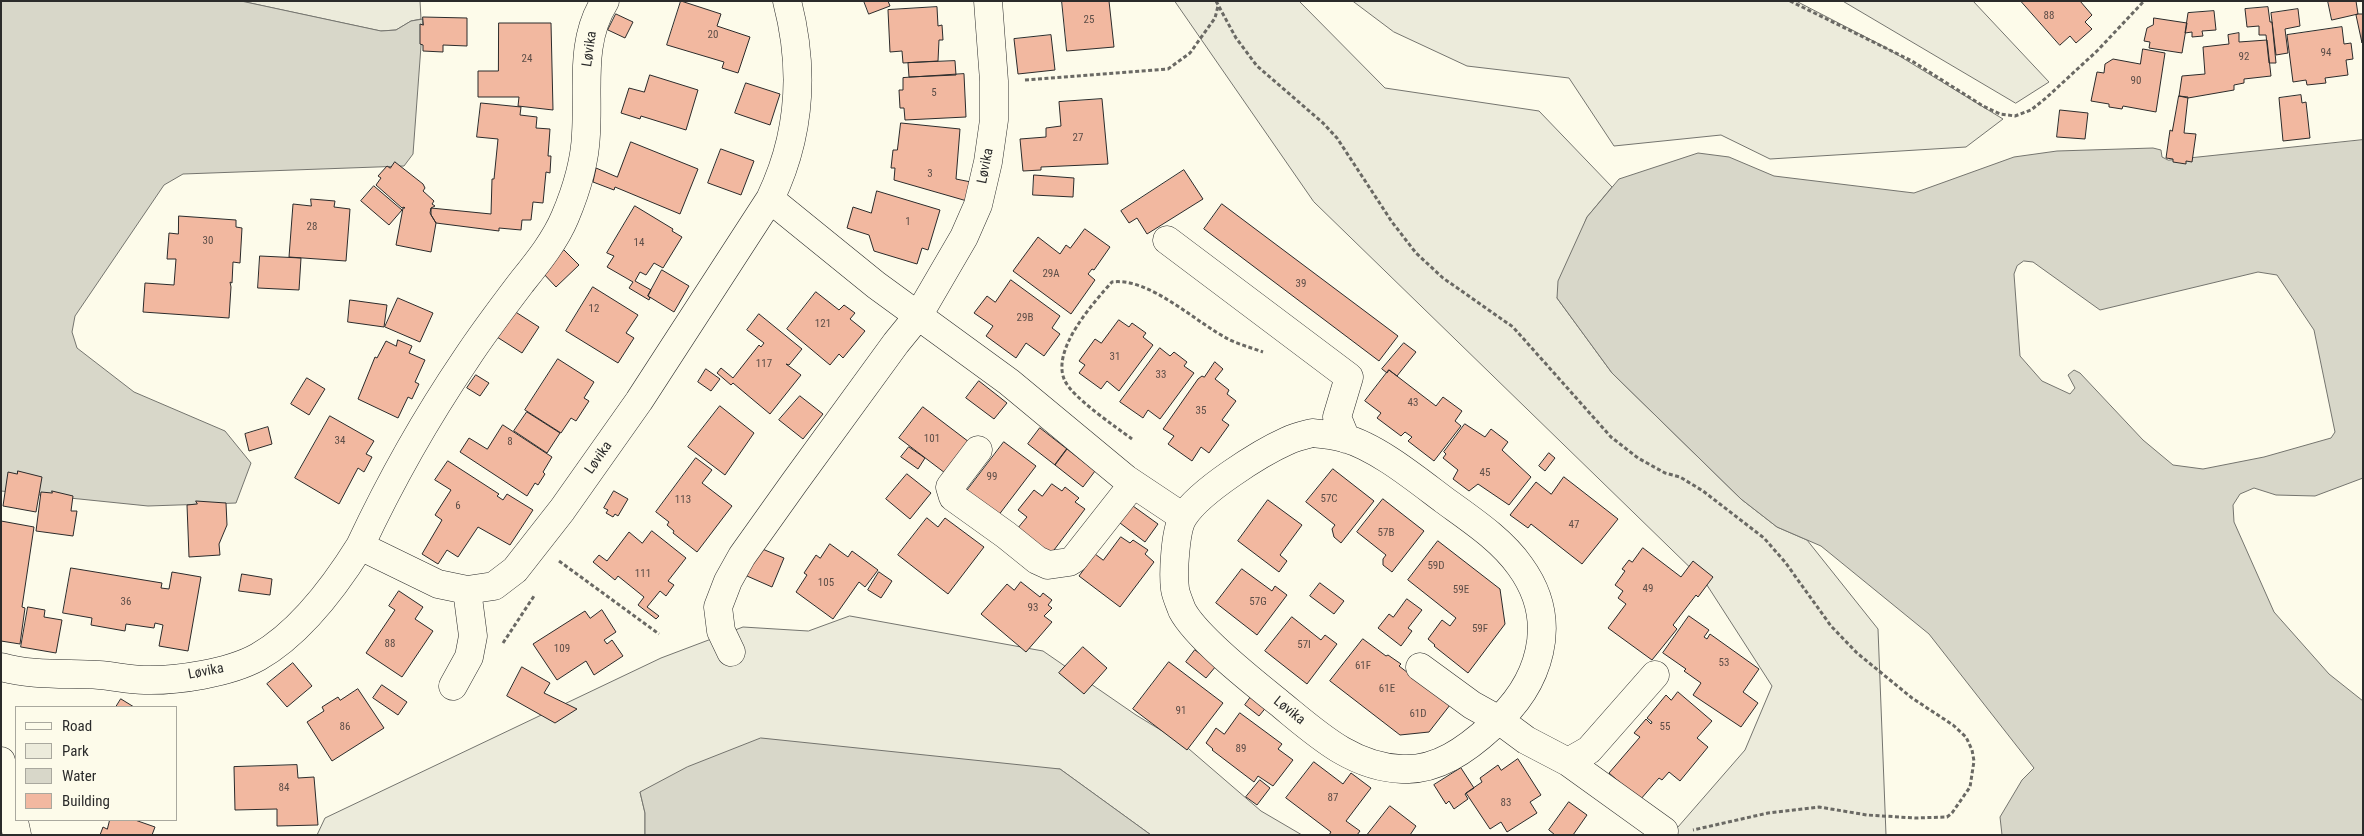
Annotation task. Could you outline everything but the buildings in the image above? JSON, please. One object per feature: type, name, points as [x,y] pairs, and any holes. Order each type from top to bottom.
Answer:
[{"type":"street","name":"Løvika","points":[[2,670],[144,680],[176,678],[226,669],[258,657],[280,641],[303,620],[348,566],[360,546],[384,494],[466,359],[544,253],[564,220],[576,190],[585,143],[588,44],[597,14],[604,1]]},
{"type":"street","name":"Løvika","points":[[360,546],[438,584],[467,590],[494,586],[521,563],[562,510],[639,401],[770,199],[782,174],[792,140],[798,96],[798,58],[787,1]]},
{"type":"street","name":"Løvika","points":[[730,652],[721,631],[718,607],[728,580],[742,556],[805,468],[896,343],[918,316],[964,237],[978,205],[993,129],[994,81],[988,1]]},
{"type":"street","points":[[770,199],[876,285],[1009,382],[1133,484],[1183,517]]},
{"type":"street","points":[[1167,240],[1349,377],[1337,418],[1346,438]]},
{"type":"street","name":"Løvika","points":[[1312,432],[1346,438],[1394,463],[1473,521],[1500,544],[1521,566],[1536,594],[1543,625],[1540,651],[1530,682],[1499,720],[1456,755],[1428,766],[1404,770],[1373,766],[1349,756],[1325,741],[1251,681],[1202,635],[1183,611],[1175,590],[1175,562],[1183,517],[1210,490],[1264,452],[1288,440],[1312,432]]},
{"type":"street","points":[[978,450],[950,487],[954,497],[1037,560],[1048,565],[1070,562],[1074,559],[1133,484]]},
{"type":"street","points":[[453,686],[469,657],[473,636],[467,590]]},
{"type":"street","points":[[1420,667],[1472,705],[1499,720],[1526,740],[1568,762],[1664,831]]},
{"type":"street","points":[[1568,762],[1589,750],[1655,674]]},
{"type":"street","points":[[1,761],[17,835]]},
{"type":"path","points":[[1790,1],[1912,61],[2000,114],[2014,116],[2031,110],[2046,98],[2098,50],[2144,1]]},
{"type":"path","points":[[994,81],[1168,68],[1190,53],[1215,18],[1217,3]]},
{"type":"path","points":[[1217,3],[1236,38],[1257,66],[1323,123],[1337,138],[1392,222],[1416,253],[1443,278],[1513,327],[1610,437],[1638,458],[1665,474],[1680,477],[1703,491],[1764,538],[1785,562],[1831,626],[1857,653],[1912,698],[1953,725],[1966,737],[1972,750],[1974,761],[1970,787],[1952,813],[1946,817],[1932,819],[1905,818],[1819,807],[1768,812],[1682,832],[1664,831]]},
{"type":"path","points":[[1132,439],[1072,392],[1064,381],[1062,370],[1065,345],[1112,282],[1124,280],[1136,283],[1231,340],[1266,353]]},
{"type":"path","points":[[557,559],[659,634]]},
{"type":"green space","points":[[241,1],[420,1],[421,19],[411,21],[396,30],[381,31]]},
{"type":"green space","points":[[1175,1],[1299,1],[1385,88],[1539,111],[1612,187],[1587,217],[1557,298],[1612,373],[1741,499],[1777,527],[1807,540],[1878,629],[1886,835],[1671,835],[1745,750],[1772,686],[1705,582],[1314,202]]},
{"type":"green space","points":[[1353,1],[1796,1],[1883,46],[2003,119],[1966,147],[1770,159],[1721,135],[1614,146],[1569,78],[1467,66],[1394,32]]},
{"type":"green space","points":[[1843,1],[1973,1],[2049,82],[2016,103]]},
{"type":"green space","points":[[850,616],[1043,651],[1136,715],[1182,743],[1261,811],[1302,835],[1151,835],[1060,769],[640,792],[645,813],[645,835],[317,835],[325,818],[661,658],[743,627],[808,631]]},
{"type":"water","points":[[1,1],[241,1],[381,31],[396,30],[411,21],[423,19],[413,154],[404,166],[183,174],[164,185],[75,316],[72,332],[77,348],[134,392],[225,431],[251,463],[236,503],[148,506],[1,491]]},
{"type":"water","points":[[2363,140],[2363,478],[2315,496],[2276,495],[2254,488],[2240,494],[2233,505],[2234,522],[2274,612],[2329,674],[2363,701],[2363,835],[2002,835],[2000,817],[2022,780],[2034,768],[1929,634],[1821,546],[1777,527],[1741,499],[1612,373],[1557,298],[1558,281],[1587,217],[1619,179],[1698,153],[1729,157],[1774,176],[1914,193],[2014,157],[2057,151],[2153,148],[2161,150],[2162,157],[2168,160]],"holes":[[[2024,261],[2033,262],[2100,310],[2258,272],[2277,275],[2314,330],[2335,432],[2331,438],[2264,457],[2203,469],[2173,465],[2143,440],[2080,373],[2074,370],[2068,375],[2075,388],[2070,394],[2042,381],[2020,356],[2014,274],[2017,266]]]},
{"type":"water","points":[[761,738],[1060,769],[1151,835],[645,835],[645,813],[640,792],[687,767]]}]
